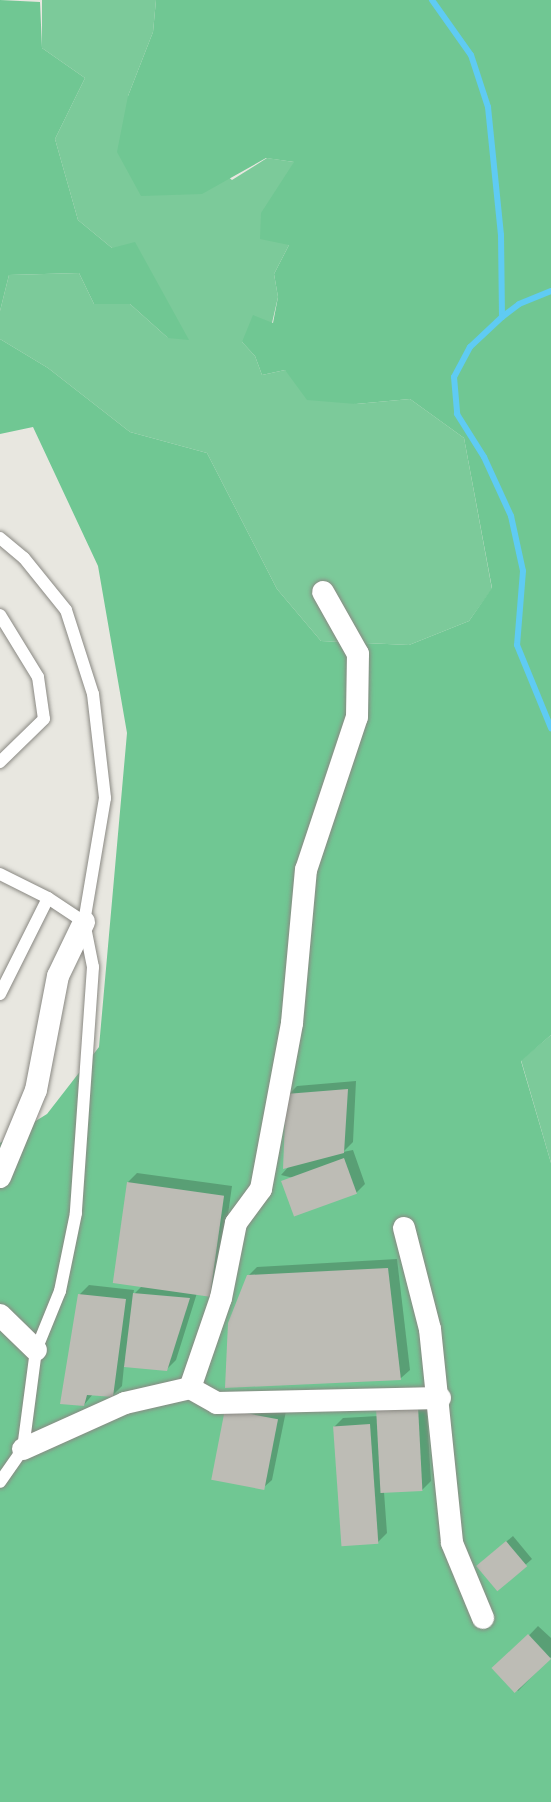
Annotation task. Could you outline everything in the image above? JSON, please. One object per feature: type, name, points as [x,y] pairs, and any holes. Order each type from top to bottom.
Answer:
[{"type":"street","points":[[190,1388],[221,1298],[236,1223],[261,1189],[292,1023],[306,870],[357,717],[357,654],[323,592]]},
{"type":"street","points":[[0,1177],[36,1090],[58,976],[84,922]]},
{"type":"street","points":[[404,1228],[430,1329],[440,1398],[452,1543],[483,1618]]},
{"type":"street","points":[[0,1315],[36,1350]]},
{"type":"street","points":[[23,1449],[125,1403],[190,1388],[218,1403],[440,1398]]},
{"type":"lane","points":[[0,538],[24,558],[66,610],[93,694],[105,798],[84,922],[93,967],[76,1213],[60,1291],[36,1350],[23,1449],[0,1482]]},
{"type":"lane","points":[[0,615],[38,677],[44,719],[21,747],[0,762]]},
{"type":"lane","points":[[0,874],[48,898],[84,922]]},
{"type":"lane","points":[[0,994],[48,898]]},
{"type":"green space","points":[[0,0],[40,2],[42,48],[85,78],[55,139],[78,220],[112,248],[135,242],[189,340],[168,338],[130,304],[94,304],[79,273],[9,275],[0,311]]},
{"type":"green space","points":[[42,0],[156,0],[153,32],[128,96],[232,180],[267,158],[294,162],[289,245],[274,274],[278,297],[272,323],[242,342],[255,356],[262,375],[285,370],[356,404],[410,399],[464,438],[492,589],[469,621],[409,645],[321,641],[277,589],[207,453],[130,432],[48,368],[0,339],[0,311],[9,275],[79,273],[94,304],[130,304],[168,338],[112,248],[78,220],[55,139],[85,78],[42,48]]},
{"type":"green space","points":[[156,0],[551,0],[551,1035],[521,1061],[551,1163],[551,1802],[0,1802],[0,1143],[47,1114],[99,1047],[127,733],[98,566],[33,427],[0,434],[0,339],[48,368],[130,432],[207,453],[277,589],[321,641],[409,645],[469,621],[492,588],[464,438],[410,399],[356,404],[307,400],[285,370],[262,375],[255,356],[242,342],[253,315],[273,323],[278,297],[274,274],[289,245],[260,239],[261,213],[294,162],[266,158],[202,194],[141,196],[117,152],[128,96],[153,32]]},
{"type":"green space","points":[[551,1035],[551,1163],[521,1060]]},
{"type":"building","points":[[348,1089],[344,1153],[283,1169],[286,1094]]},
{"type":"building","points":[[344,1158],[357,1194],[294,1217],[281,1181]]},
{"type":"building","points":[[127,1182],[224,1196],[210,1297],[113,1283]]},
{"type":"building","points":[[388,1268],[401,1380],[225,1388],[228,1323],[247,1275]]},
{"type":"building","points":[[133,1293],[190,1298],[167,1371],[124,1367]]},
{"type":"building","points":[[78,1294],[126,1299],[113,1397],[87,1395],[84,1406],[60,1404]]},
{"type":"building","points":[[418,1406],[422,1491],[381,1493],[376,1408]]},
{"type":"building","points":[[225,1409],[278,1419],[264,1490],[211,1480]]},
{"type":"building","points":[[370,1424],[378,1544],[341,1546],[333,1427]]},
{"type":"building","points":[[506,1541],[527,1566],[497,1591],[476,1566]]},
{"type":"building","points":[[528,1634],[551,1659],[515,1693],[491,1668]]},
{"type":"waterway","points":[[432,0],[471,55],[488,107],[501,235],[502,317],[470,347],[454,377],[457,414],[484,457],[511,516],[523,571],[517,645],[551,728]]},
{"type":"waterway","points":[[502,317],[519,304],[551,291]]}]
